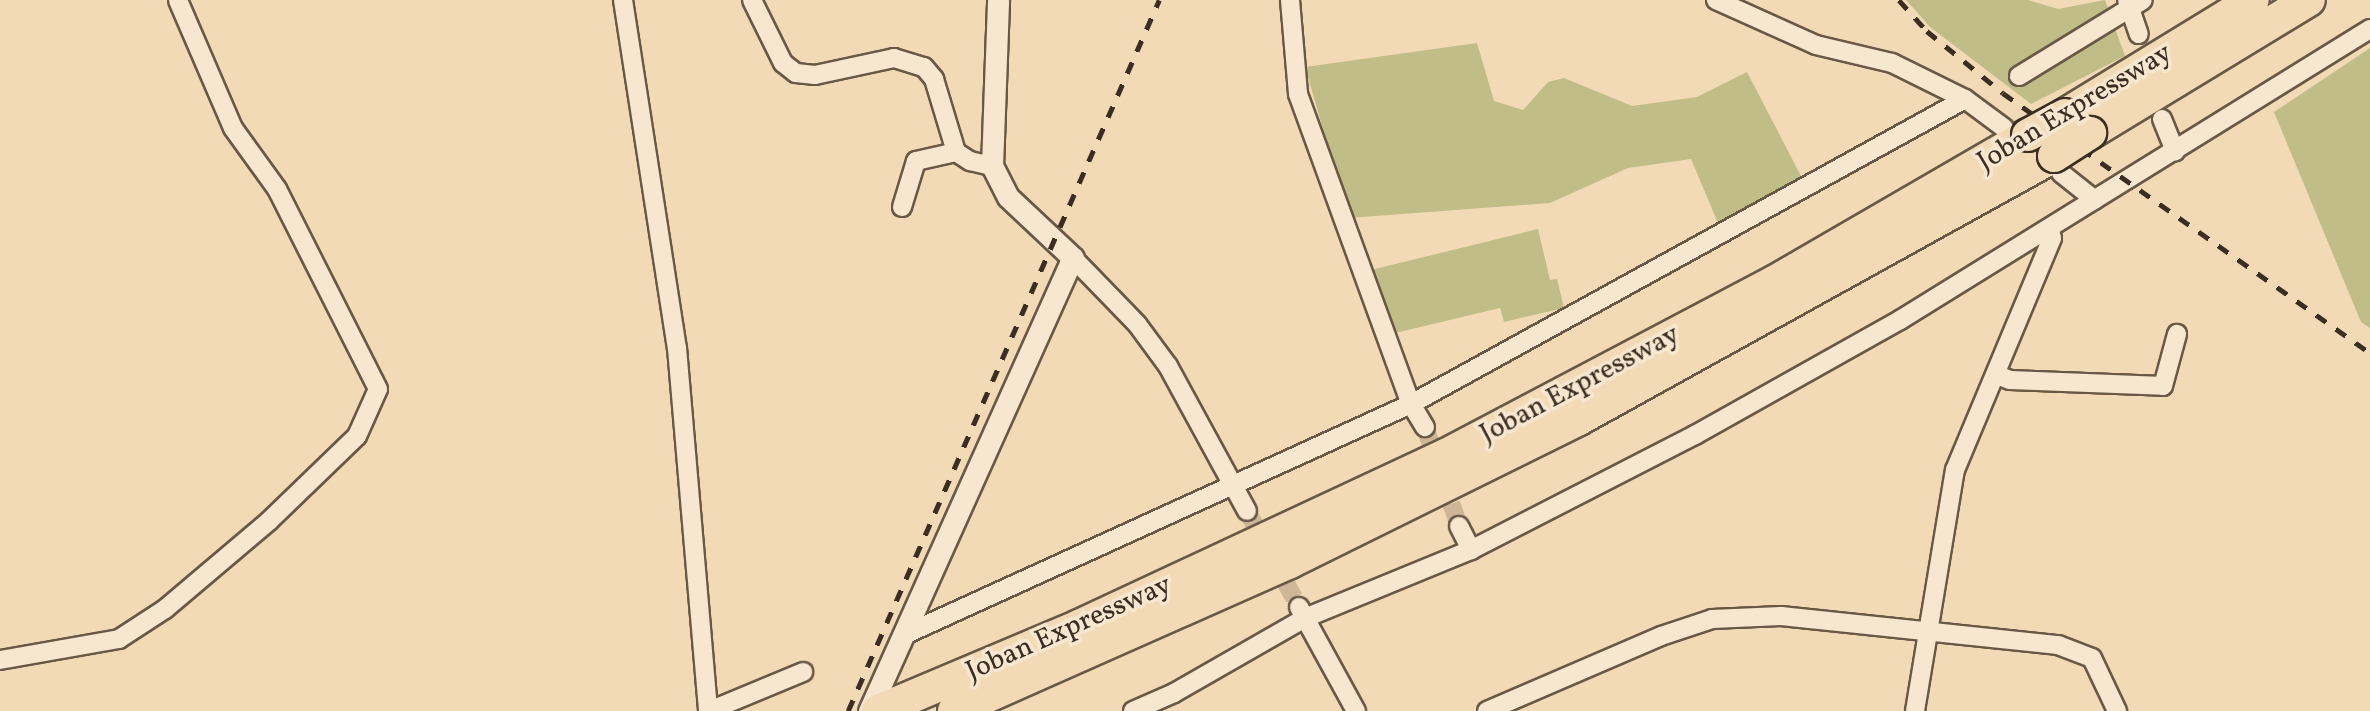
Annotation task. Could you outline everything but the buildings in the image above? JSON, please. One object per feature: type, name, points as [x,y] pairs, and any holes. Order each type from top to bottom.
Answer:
[{"type":"highway","name":"Joban Expressway","points":[[954,711],[1290,562],[1567,425],[2057,165],[2078,124],[2253,0]]},
{"type":"highway","name":"Joban Expressway","points":[[878,710],[1092,621],[1446,455],[1774,282],[2016,132],[2078,124],[2309,0]]},
{"type":"street","points":[[0,660],[119,639],[165,609],[269,521],[357,436],[378,389],[277,189],[233,128],[178,0]]},
{"type":"street","points":[[622,0],[677,348],[708,711],[803,672]]},
{"type":"street","points":[[751,0],[783,63],[796,73],[815,75],[894,58],[924,67],[934,79],[956,152]]},
{"type":"street","points":[[998,0],[992,166],[1008,197],[1073,258],[1137,324],[1168,366],[1247,511]]},
{"type":"street","points":[[1290,0],[1297,94],[1411,404],[1426,427]]},
{"type":"street","points":[[1716,0],[1816,45],[1892,63],[1965,99],[2016,132]]},
{"type":"street","points":[[2019,76],[2133,3],[2139,34]]},
{"type":"street","points":[[1133,711],[1174,694],[1302,613],[1471,550],[1707,428],[1900,320],[2370,29]]},
{"type":"street","points":[[904,635],[1235,488],[1411,404],[1965,99]]},
{"type":"street","points":[[2162,119],[2175,151]]},
{"type":"street","points":[[902,207],[916,161],[956,152],[992,166]]},
{"type":"street","points":[[2057,165],[2095,200]]},
{"type":"street","points":[[1915,711],[1955,470],[1997,375],[2052,238],[2049,228]]},
{"type":"street","points":[[878,710],[904,635],[1073,258]]},
{"type":"street","points":[[1997,375],[2010,380],[2163,386],[2177,334]]},
{"type":"street","points":[[1460,526],[1471,550]]},
{"type":"street","points":[[1302,613],[1356,711]]},
{"type":"street","points":[[1488,711],[1661,636],[1712,620],[1781,616],[2058,645],[2092,658],[2118,711]]},
{"type":"shaded area","points":[[1906,0],[2028,0],[2058,9],[2105,0],[2125,56],[2031,104],[1930,27]]},
{"type":"shaded area","points":[[1477,43],[1494,101],[1523,110],[1548,82],[1564,78],[1632,106],[1697,97],[1747,72],[1802,178],[1718,223],[1691,159],[1628,168],[1550,203],[1349,218],[1305,67]]},
{"type":"shaded area","points":[[2370,48],[2370,328],[2361,322],[2274,112]]},
{"type":"shaded area","points":[[1538,229],[1550,280],[1557,279],[1564,308],[1504,322],[1500,308],[1387,335],[1371,270]]},
{"type":"tunnel","points":[[1425,427],[1459,526]]},
{"type":"tunnel","points":[[1247,511],[1299,607]]},
{"type":"railway","points":[[848,711],[1159,0]]},
{"type":"railway","points":[[1899,0],[1927,31],[2003,93],[2370,353]]}]
